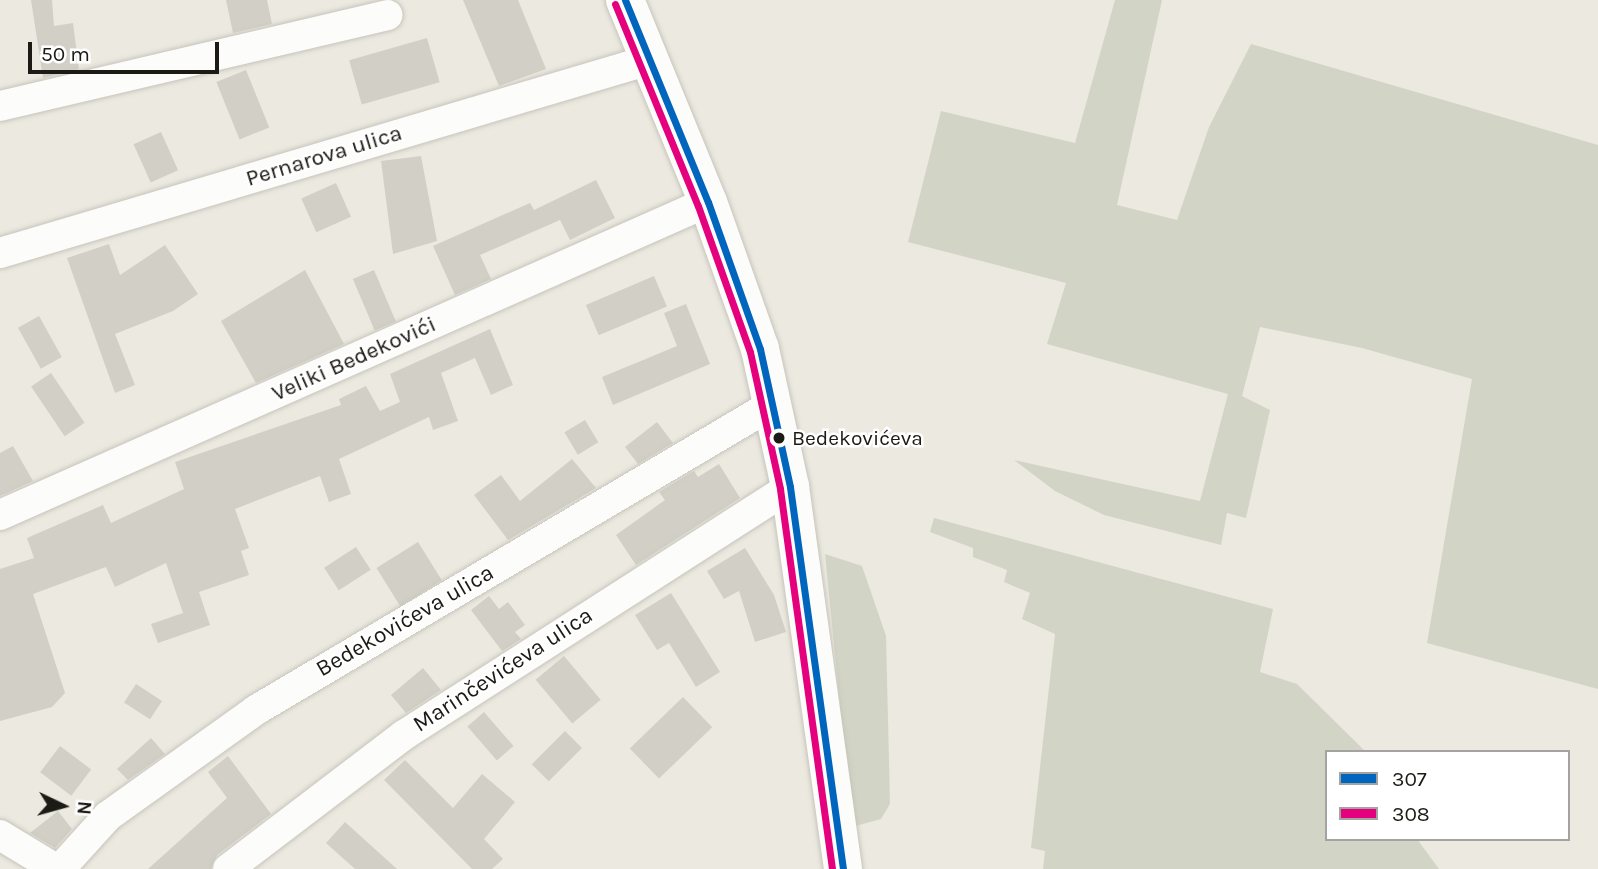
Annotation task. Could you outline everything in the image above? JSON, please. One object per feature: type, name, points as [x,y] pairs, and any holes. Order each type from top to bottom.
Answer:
[{"type":"street","points":[[625,0],[708,202],[752,326],[773,404],[790,487],[843,869]]},
{"type":"street","points":[[0,106],[387,16]]},
{"type":"street","name":"Pernarova ulica","points":[[0,253],[649,60]]},
{"type":"street","name":"Veliki Bedekovići","points":[[0,516],[708,202]]},
{"type":"street","name":"Bedekovićeva ulica","points":[[58,869],[108,816],[256,710],[773,404]]},
{"type":"street","name":"Marinčevićeva ulica","points":[[228,869],[404,734],[790,487]]},
{"type":"street","points":[[0,835],[58,869]]},
{"type":"green space","points":[[1115,0],[1162,0],[1117,205],[1177,220],[1209,127],[1251,44],[1598,145],[1598,689],[1427,643],[1472,379],[1362,348],[1260,327],[1242,396],[1270,410],[1246,518],[1227,513],[1221,545],[1104,515],[1055,491],[1014,460],[1200,501],[1228,394],[1047,344],[1066,283],[908,242],[941,111],[1075,143]]},
{"type":"green space","points":[[934,518],[1273,609],[1260,672],[1297,684],[1364,750],[1325,750],[1325,841],[1418,841],[1439,869],[1043,869],[1045,851],[1031,848],[1055,634],[1022,619],[1030,593],[1004,582],[1007,570],[973,557],[973,548],[930,532]]},
{"type":"green space","points":[[825,554],[862,566],[886,636],[890,804],[881,819],[852,827]]},
{"type":"building","points":[[31,0],[52,0],[54,26],[73,23],[79,69],[43,78]]},
{"type":"building","points":[[226,0],[267,0],[272,24],[233,33]]},
{"type":"building","points":[[463,0],[518,0],[546,69],[499,86]]},
{"type":"building","points":[[427,38],[440,82],[362,105],[349,60]]},
{"type":"building","points":[[246,70],[269,127],[240,139],[216,82]]},
{"type":"building","points":[[161,132],[178,170],[151,183],[134,144]]},
{"type":"building","points":[[421,156],[437,241],[393,254],[381,161]]},
{"type":"building","points":[[596,180],[615,218],[570,240],[560,220],[480,255],[491,279],[455,295],[433,246],[530,203],[534,210]]},
{"type":"building","points":[[336,183],[351,217],[316,232],[301,198]]},
{"type":"building","points":[[109,244],[120,275],[165,245],[198,294],[173,311],[115,334],[135,385],[115,393],[67,258]]},
{"type":"building","points":[[305,270],[344,344],[256,383],[221,321]]},
{"type":"building","points":[[374,270],[396,322],[375,331],[353,279]]},
{"type":"building","points":[[654,276],[667,306],[599,335],[586,305]]},
{"type":"building","points":[[686,304],[710,364],[613,405],[602,377],[677,346],[664,313]]},
{"type":"building","points":[[39,316],[62,357],[41,369],[18,328]]},
{"type":"building","points":[[490,329],[513,385],[491,395],[475,358],[441,373],[458,421],[433,430],[429,417],[339,459],[351,494],[329,502],[320,476],[235,509],[249,548],[241,551],[249,575],[199,592],[210,625],[158,643],[151,624],[183,613],[166,563],[115,587],[106,567],[33,594],[65,693],[52,707],[0,721],[0,569],[34,558],[27,538],[103,505],[111,523],[184,489],[175,462],[341,405],[339,399],[366,386],[380,411],[400,402],[390,374]]},
{"type":"building","points":[[51,373],[85,423],[65,436],[31,386]]},
{"type":"building","points":[[585,420],[598,442],[578,455],[564,432]]},
{"type":"building","points":[[657,422],[673,443],[638,464],[625,447]]},
{"type":"building","points":[[13,446],[33,481],[0,496],[0,453]]},
{"type":"building","points":[[572,459],[596,488],[508,540],[474,495],[501,475],[520,501]]},
{"type":"building","points":[[719,464],[740,498],[636,565],[616,535],[665,500],[659,492],[694,471],[698,477]]},
{"type":"building","points":[[418,542],[442,580],[400,606],[376,568]]},
{"type":"building","points":[[356,547],[371,570],[339,590],[324,568]]},
{"type":"building","points":[[745,548],[774,595],[786,632],[755,642],[739,591],[724,599],[707,571]]},
{"type":"building","points":[[671,593],[720,672],[696,687],[669,643],[657,650],[635,615]]},
{"type":"building","points":[[489,596],[499,609],[508,602],[525,625],[515,632],[521,639],[502,651],[471,610]]},
{"type":"building","points":[[564,656],[601,700],[572,723],[536,680]]},
{"type":"building","points":[[423,668],[441,690],[406,713],[391,695]]},
{"type":"building","points":[[136,684],[162,701],[150,719],[124,702]]},
{"type":"building","points":[[683,697],[712,727],[659,779],[630,748]]},
{"type":"building","points":[[484,712],[514,746],[497,760],[467,726]]},
{"type":"building","points":[[565,731],[582,748],[549,781],[532,764]]},
{"type":"building","points":[[151,738],[165,754],[128,780],[117,769]]},
{"type":"building","points":[[60,746],[91,769],[71,796],[40,772]]},
{"type":"building","points":[[228,756],[271,814],[217,855],[211,869],[148,869],[227,798],[208,772]]},
{"type":"building","points":[[405,760],[453,808],[482,774],[515,802],[484,839],[503,859],[492,869],[472,869],[384,780]]},
{"type":"building","points":[[58,811],[72,829],[55,848],[30,833]]},
{"type":"building","points":[[345,822],[397,869],[355,869],[326,843]]},
{"type":"transit line","name":"307","points":[[625,0],[708,202],[760,349],[790,487],[843,869]]},
{"type":"transit line","name":"308","points":[[615,4],[698,206],[750,352],[780,489],[832,869]]},
{"type":"place","name":"Bedekovićeva","points":[[779,438]]}]
